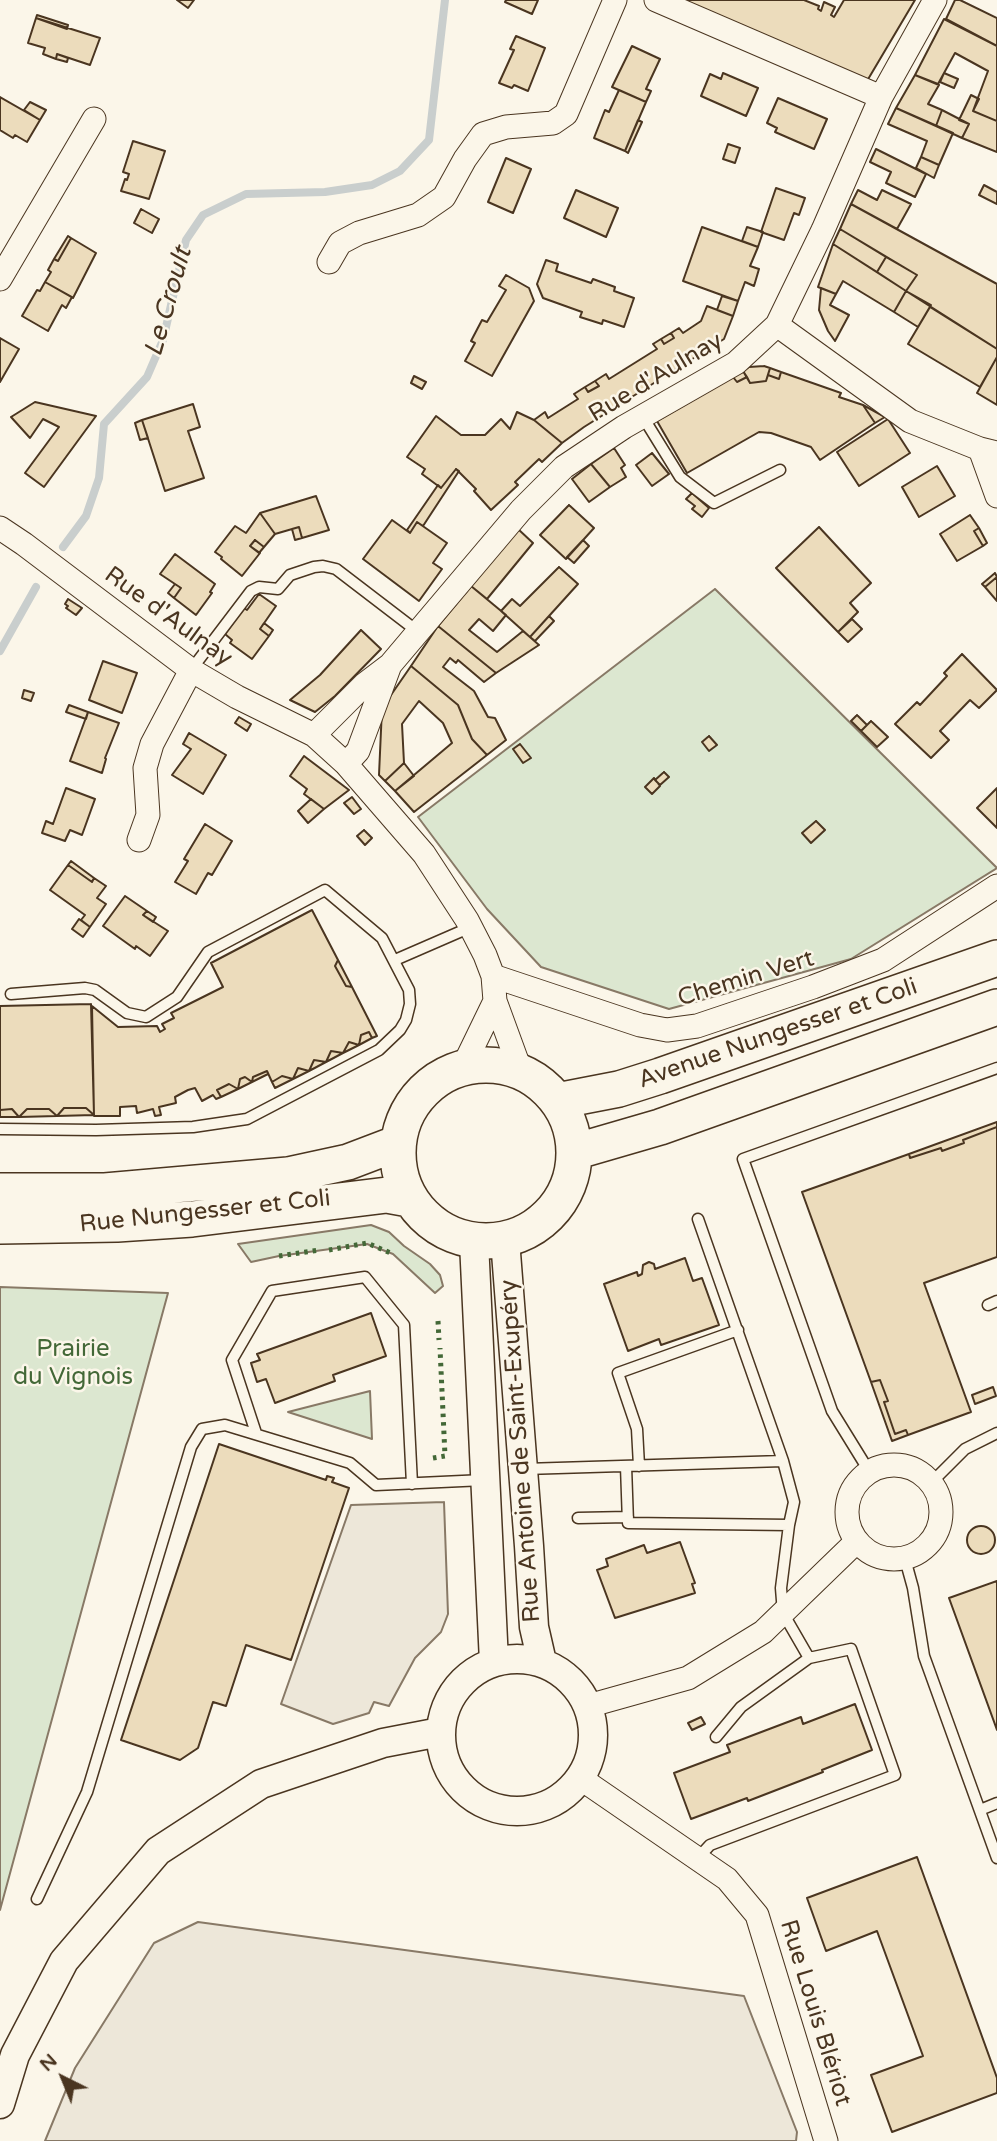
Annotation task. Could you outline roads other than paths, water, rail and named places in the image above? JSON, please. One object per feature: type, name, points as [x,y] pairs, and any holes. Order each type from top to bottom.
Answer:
[{"type":"main road","name":"Avenue Nungesser et Coli","points":[[557,1101],[619,1089],[997,958]]},
{"type":"main road","name":"Avenue Nungesser et Coli","points":[[575,1152],[660,1127],[997,1007]]},
{"type":"main road","points":[[503,1066],[521,1072],[541,1084],[557,1101],[570,1125],[575,1152],[569,1182],[555,1208],[533,1228],[489,1241],[449,1234],[426,1220],[409,1199],[400,1178],[397,1143],[401,1126],[415,1099],[437,1079],[464,1068],[503,1066]]},
{"type":"main road","name":"Rue Nungesser et Coli","points":[[0,1191],[105,1191],[288,1175],[348,1162],[397,1143]]},
{"type":"main road","name":"Rue Nungesser et Coli","points":[[0,1226],[117,1224],[192,1219],[387,1195],[409,1199]]},
{"type":"street","points":[[328,262],[340,243],[359,233],[418,215],[444,197],[465,159],[483,134],[506,127],[553,123],[566,114],[615,0]]},
{"type":"street","points":[[656,0],[881,97]]},
{"type":"street","points":[[935,0],[881,97],[823,230],[777,325],[910,421],[988,451],[997,496]]},
{"type":"street","points":[[0,279],[94,119]]},
{"type":"street","name":"Rue d'Aulnay","points":[[314,735],[365,684],[390,665],[521,510],[564,467],[736,363],[777,325]]},
{"type":"street","name":"Rue d'Aulnay","points":[[0,528],[191,670],[237,697],[314,735],[346,765],[424,854],[471,927],[493,976],[495,1001],[521,1072]]},
{"type":"street","name":"Rue d'Aulnay","points":[[346,765],[358,751],[390,665]]},
{"type":"street","points":[[139,840],[148,815],[145,768],[152,744],[191,670]]},
{"type":"street","name":"Chemin Vert","points":[[493,976],[640,1025],[667,1030],[697,1026],[883,960],[997,887]]},
{"type":"street","name":"Rue d'Aulnay","points":[[464,1068],[495,1001]]},
{"type":"street","name":"Rue Antoine de Saint-Exupéry","points":[[489,1241],[522,1469],[530,1546],[534,1627],[542,1662]]},
{"type":"street","name":"Rue Antoine de Saint-Exupéry","points":[[489,1241],[486,1480],[494,1662]]},
{"type":"street","points":[[882,1466],[909,1467],[921,1473],[931,1483],[941,1508],[936,1534],[928,1545],[905,1559],[891,1560],[866,1551],[856,1542],[849,1531],[847,1504],[851,1491],[870,1471],[882,1466]]},
{"type":"street","points":[[588,1706],[688,1678],[763,1632],[856,1542]]},
{"type":"street","points":[[516,1658],[542,1662],[556,1669],[576,1686],[588,1706],[593,1732],[591,1754],[580,1778],[566,1793],[544,1806],[523,1811],[496,1809],[475,1799],[456,1782],[443,1759],[440,1732],[446,1706],[470,1674],[494,1662],[516,1658]]},
{"type":"street","points":[[0,2104],[15,2055],[64,1961],[158,1851],[261,1784],[383,1743],[440,1732]]},
{"type":"street","name":"Rue Louis Blériot","points":[[580,1778],[727,1879],[757,1915],[826,2141]]},
{"type":"lane","points":[[643,417],[680,477],[714,503],[779,470]]},
{"type":"lane","points":[[191,670],[251,591],[259,587],[278,589],[290,575],[314,567],[336,569],[417,631]]},
{"type":"lane","points":[[0,1129],[193,1127],[247,1119],[379,1050],[400,1030],[410,1004],[409,990],[395,960],[376,932],[325,890],[208,952],[177,997],[146,1017],[127,1013],[95,990],[85,988],[10,994]]},
{"type":"lane","points":[[395,960],[471,927]]},
{"type":"lane","points":[[870,1471],[832,1411],[743,1159],[997,1069]]},
{"type":"lane","points":[[698,1219],[783,1461],[794,1502],[781,1588],[783,1613],[809,1658]]},
{"type":"lane","points":[[256,1433],[232,1360],[272,1291],[365,1277],[404,1325],[412,1484]]},
{"type":"lane","points":[[639,1466],[637,1429],[618,1373],[738,1330]]},
{"type":"lane","points":[[37,1899],[88,1792],[191,1447],[202,1430],[225,1425],[256,1433],[350,1463],[376,1485],[486,1480]]},
{"type":"lane","points":[[931,1483],[965,1450],[997,1433]]},
{"type":"lane","points":[[522,1469],[783,1461]]},
{"type":"lane","points":[[625,1466],[628,1523],[789,1525]]},
{"type":"lane","points":[[579,1518],[628,1517]]},
{"type":"lane","points":[[905,1559],[913,1588],[924,1656],[997,1858]]},
{"type":"lane","points":[[697,1859],[710,1845],[895,1775],[851,1649],[809,1658],[741,1707],[716,1737]]},
{"type":"lane","points":[[980,1810],[997,1803]]},
{"type":"waterway","name":"Le Croult","points":[[63,547],[86,516],[99,478],[104,424],[147,377],[163,340],[186,240],[203,215],[246,194],[325,192],[372,185],[400,171],[429,140],[445,0]]},
{"type":"waterway","name":"Le Croult","points":[[0,651],[36,587]]},
{"type":"park label","name":"Prairie du Vignois","points":[[73,1364]]}]
